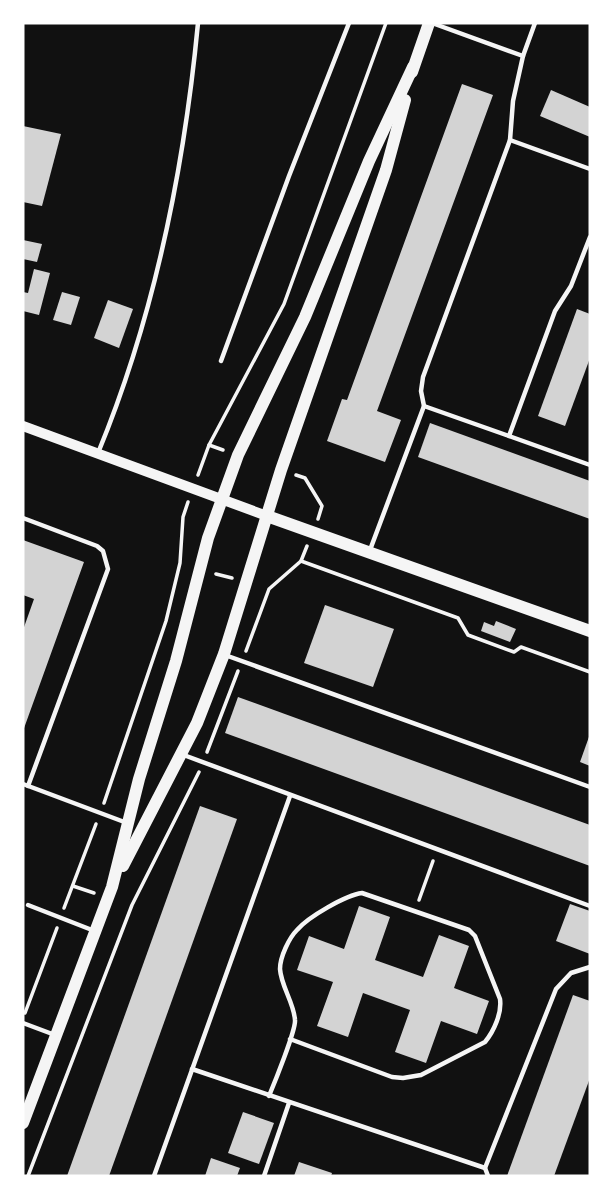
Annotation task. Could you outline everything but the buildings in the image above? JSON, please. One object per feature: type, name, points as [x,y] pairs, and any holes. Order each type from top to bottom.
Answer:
[{"type":"main road","points":[[111,887],[197,723],[224,654],[281,470],[386,170],[414,67],[430,23]]},
{"type":"main road","points":[[23,1122],[111,887],[200,569],[238,455],[305,317],[369,161],[414,67]]},
{"type":"main road","points":[[267,516],[590,631]]},
{"type":"street","points":[[23,426],[267,516]]},
{"type":"lane","points":[[97,453],[118,403],[161,261],[177,186],[198,23]]},
{"type":"lane","points":[[221,361],[349,23]]},
{"type":"lane","points":[[430,23],[523,56]]},
{"type":"lane","points":[[369,553],[424,406],[421,391],[423,377],[510,140],[513,101],[523,56],[535,23]]},
{"type":"lane","points":[[510,140],[590,169]]},
{"type":"lane","points":[[509,436],[555,311],[571,286],[590,237]]},
{"type":"lane","points":[[424,406],[590,465]]},
{"type":"lane","points":[[23,518],[97,546],[103,551],[108,569],[25,785],[128,824]]},
{"type":"lane","points":[[224,654],[590,787]]},
{"type":"lane","points":[[180,754],[590,906]]},
{"type":"lane","points":[[153,1176],[290,796]]},
{"type":"lane","points":[[269,1096],[296,1022],[280,971],[281,960],[296,930],[351,895],[362,894],[469,930],[474,936],[500,999],[501,1007],[491,1035],[485,1042],[421,1075],[392,1077],[290,1039]]},
{"type":"lane","points":[[28,905],[95,931]]},
{"type":"lane","points":[[488,1176],[485,1168],[556,989],[571,973],[590,967]]},
{"type":"lane","points":[[23,1023],[56,1035]]},
{"type":"lane","points":[[192,1069],[485,1168]]},
{"type":"lane","points":[[264,1176],[289,1103]]},
{"type":"path","points":[[209,445],[238,455]]},
{"type":"path","points":[[281,470],[305,478]]},
{"type":"path","points":[[28,1176],[132,905],[204,762],[269,589],[301,561],[458,618],[468,635],[514,652],[522,648],[590,672]]},
{"type":"path","points":[[180,563],[269,589]]},
{"type":"path","points":[[415,912],[437,850]]}]
